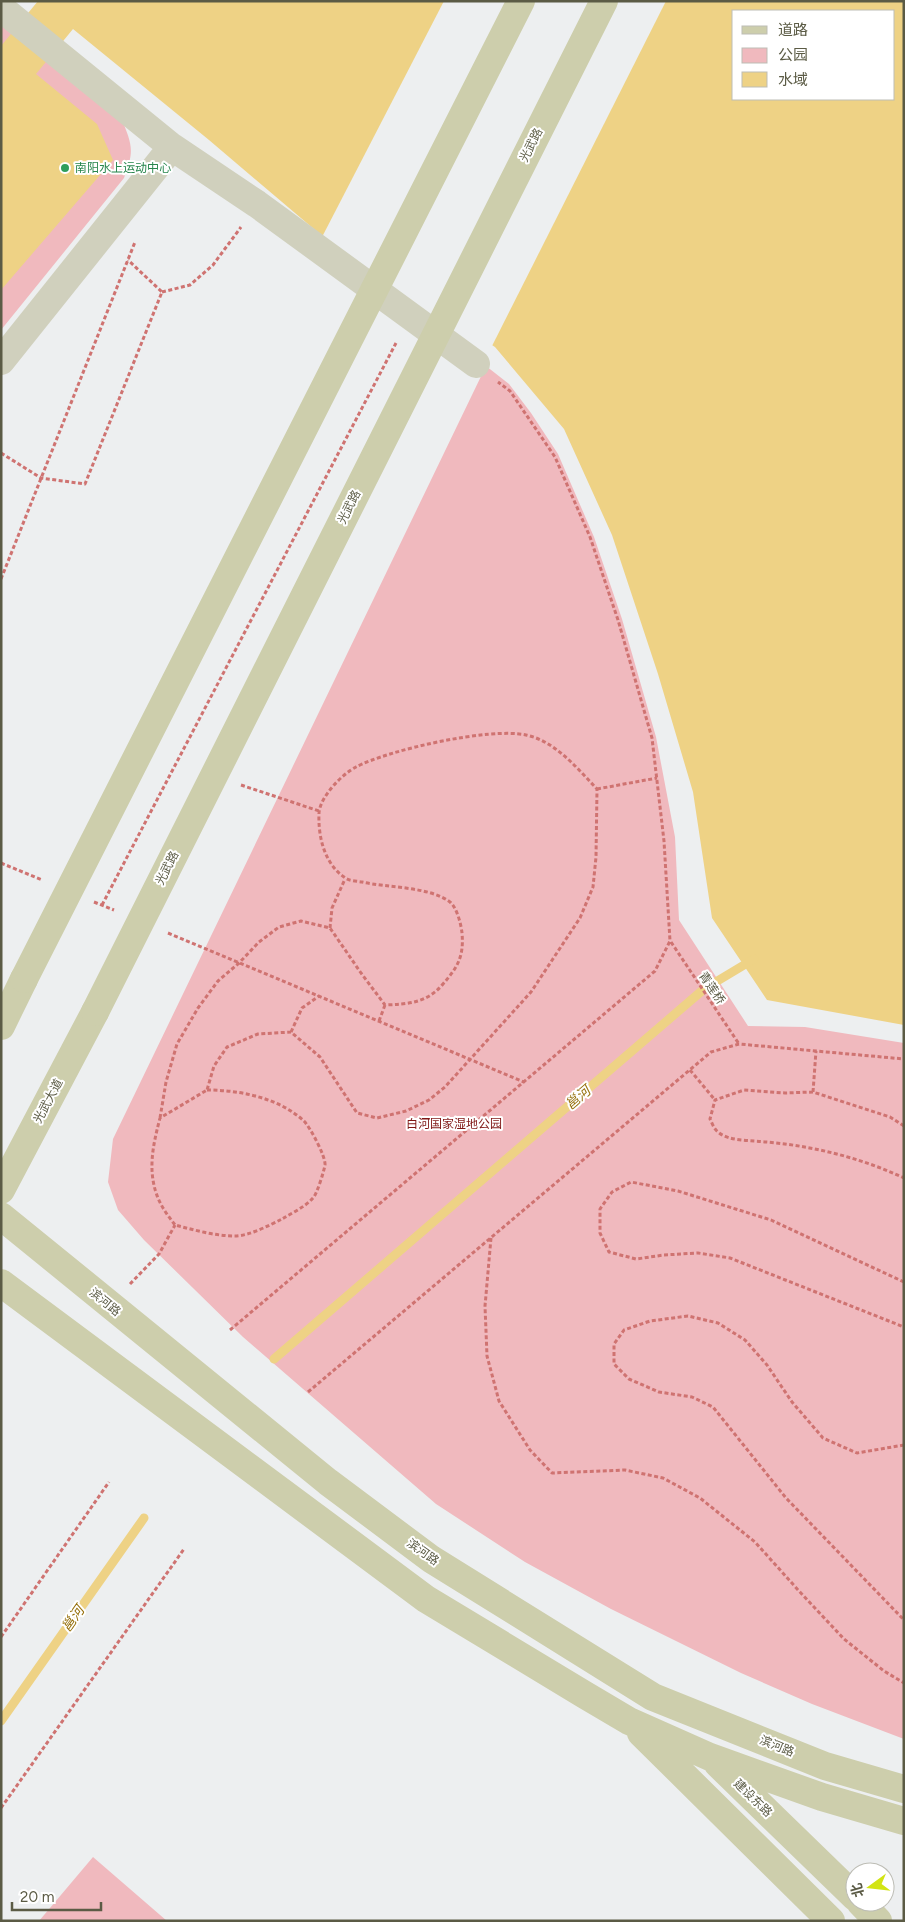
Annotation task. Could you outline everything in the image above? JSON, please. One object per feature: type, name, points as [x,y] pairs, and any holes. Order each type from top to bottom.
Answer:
[{"type":"main road","points":[[1,1026],[521,1]]},
{"type":"main road","name":"光武路","points":[[95,1012],[604,1]]},
{"type":"main road","name":"光武大道","points":[[1,1190],[95,1012]]},
{"type":"main road","name":"滨河路","points":[[1,1216],[328,1482],[431,1559],[653,1697],[825,1766],[904,1789]]},
{"type":"main road","points":[[1,1283],[426,1599],[629,1722],[710,1757],[822,1797],[904,1821]]},
{"type":"main road","name":"建设东路","points":[[653,1697],[710,1757],[845,1887]]},
{"type":"main road","points":[[629,1722],[831,1921]]},
{"type":"lane","points":[[1,8],[172,147],[257,204],[476,364]]},
{"type":"lane","points":[[1,361],[172,147]]},
{"type":"path","points":[[162,292],[190,285],[213,265],[257,204]]},
{"type":"path","points":[[1,579],[138,234]]},
{"type":"path","points":[[128,260],[162,292]]},
{"type":"path","points":[[1,453],[41,478],[85,484],[162,292]]},
{"type":"path","points":[[102,905],[411,316]]},
{"type":"path","points":[[230,1330],[655,971],[670,941],[664,841],[652,738],[618,620],[590,537],[555,457],[510,391],[476,364]]},
{"type":"path","points":[[208,1090],[214,1066],[227,1047],[258,1034],[291,1032],[320,1058],[357,1113],[377,1118],[406,1111],[429,1100],[445,1088],[531,992],[580,918],[593,887],[596,857],[597,789],[570,760],[546,743],[526,735],[498,734],[471,736],[389,754],[355,767],[332,785],[319,811],[322,844],[330,863],[345,879],[433,894],[451,903],[461,923],[463,946],[457,969],[435,993],[411,1004],[385,1005]]},
{"type":"path","points":[[176,764],[185,766]]},
{"type":"path","points":[[597,789],[657,778]]},
{"type":"path","points":[[239,784],[319,811]]},
{"type":"path","points":[[1,863],[47,882]]},
{"type":"path","points":[[345,879],[332,908],[330,928],[385,1005]]},
{"type":"path","points":[[93,901],[120,913]]},
{"type":"path","points":[[160,1118],[208,1090],[230,1090],[284,1107],[305,1122],[318,1144],[325,1164],[314,1197],[299,1210],[268,1226],[237,1236],[204,1232],[175,1225],[158,1198],[151,1169],[153,1144],[160,1118],[166,1082],[177,1044],[198,1008],[218,981],[259,942],[280,927],[301,921],[330,928]]},
{"type":"path","points":[[166,932],[524,1082]]},
{"type":"path","name":"青莲桥","points":[[670,941],[739,1044]]},
{"type":"path","points":[[291,1032],[302,1008],[319,996]]},
{"type":"path","points":[[379,1021],[385,1005]]},
{"type":"path","points":[[308,1392],[711,1052],[739,1044],[904,1059]]},
{"type":"path","points":[[814,1092],[816,1051]]},
{"type":"path","points":[[690,1070],[715,1100]]},
{"type":"path","points":[[715,1100],[744,1090],[785,1093],[814,1092],[890,1117],[904,1126]]},
{"type":"path","points":[[715,1100],[710,1119],[718,1132],[738,1140],[817,1149],[867,1162],[904,1178]]},
{"type":"path","points":[[904,1282],[771,1220],[678,1191],[631,1182],[612,1192],[600,1209],[600,1233],[609,1252],[636,1259],[698,1253],[730,1258],[904,1328]]},
{"type":"path","points":[[110,1306],[159,1254],[175,1225]]},
{"type":"path","points":[[491,1238],[485,1306],[487,1356],[498,1401],[530,1450],[552,1473],[625,1470],[663,1478],[700,1498],[755,1542],[844,1639],[884,1671],[904,1683]]},
{"type":"path","points":[[904,1445],[857,1453],[823,1438],[792,1402],[767,1365],[745,1340],[718,1323],[688,1316],[650,1321],[624,1330],[614,1344],[614,1364],[630,1380],[659,1392],[692,1397],[713,1408],[786,1498],[904,1620]]},
{"type":"path","points":[[1,1637],[109,1482]]},
{"type":"path","points":[[1,1808],[184,1549]]},
{"type":"green space","name":"南阳水上运动中心","points":[[1,20],[121,117],[130,141],[131,154],[124,178],[1,330]]},
{"type":"green space","name":"白河国家湿地公园","points":[[486,366],[509,384],[558,454],[594,537],[622,619],[656,737],[675,837],[679,920],[748,1026],[805,1027],[904,1043],[904,1739],[812,1704],[741,1673],[611,1609],[525,1562],[436,1504],[243,1337],[144,1240],[118,1210],[108,1182],[113,1139]]},
{"type":"green space","points":[[93,1857],[167,1921],[39,1921]]},
{"type":"water","points":[[38,1],[904,1],[904,1025],[767,1000],[712,918],[693,792],[658,674],[612,535],[564,429],[495,347],[328,241],[209,140],[73,29],[36,74],[97,124],[113,160],[1,290],[1,46]]},
{"type":"pier","points":[[444,1],[666,1],[491,348],[321,239]]},
{"type":"waterway","name":"邕河","points":[[274,1359],[704,989],[754,959]]},
{"type":"waterway","name":"邕河","points":[[1,1721],[144,1518]]},
{"type":"place","name":"南阳水上运动中心","points":[[65,168]]}]
